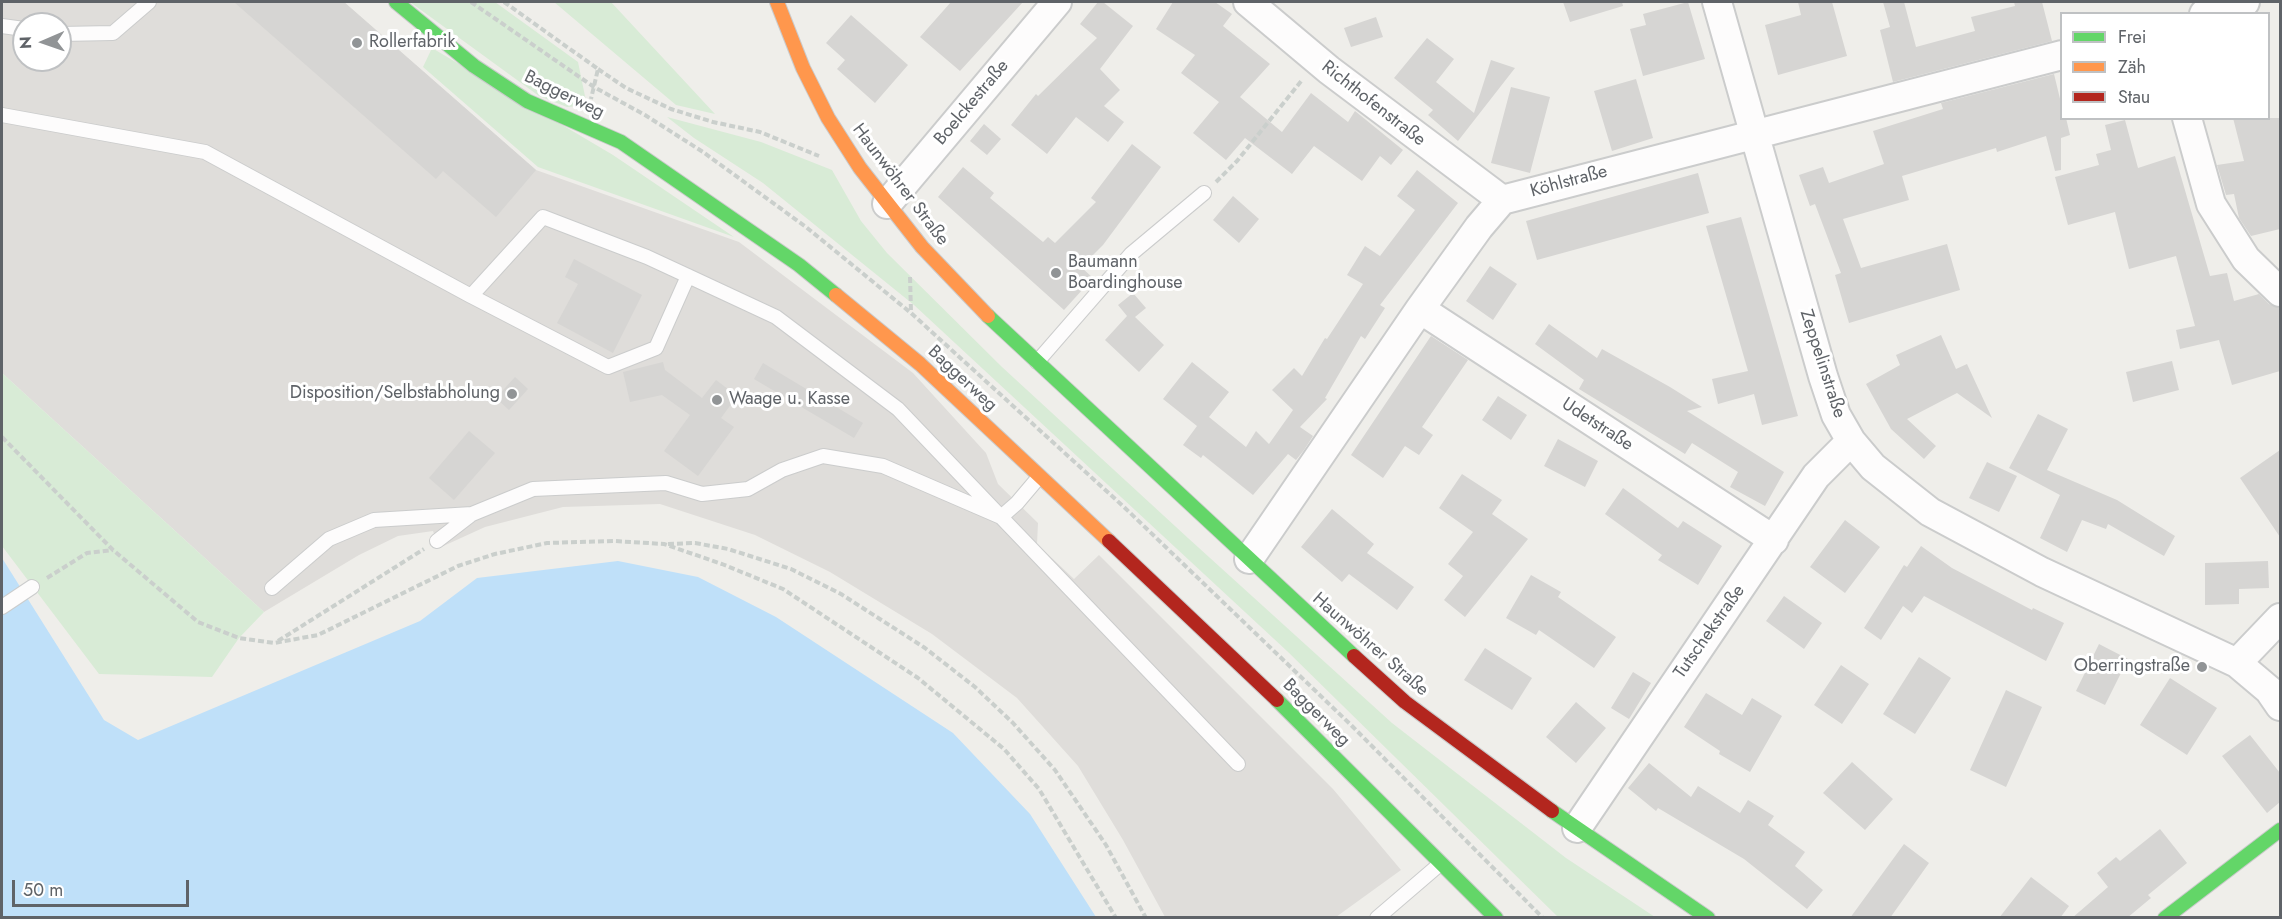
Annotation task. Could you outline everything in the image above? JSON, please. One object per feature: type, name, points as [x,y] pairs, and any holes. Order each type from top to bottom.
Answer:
[{"type":"street","name":"Baggerweg","points":[[396,2],[483,72],[528,101],[621,142],[799,265],[920,364],[1257,680],[1496,918]]},
{"type":"street","name":"Haunwöhrer Straße","points":[[777,2],[803,68],[828,118],[860,168],[922,247],[967,296],[1405,702],[1577,828],[1708,918]]},
{"type":"street","name":"Boelckestraße","points":[[887,204],[1057,2]]},
{"type":"street","name":"Richthofenstraße","points":[[1248,2],[1317,61],[1419,140],[1502,200]]},
{"type":"street","name":"Zeppelinstraße","points":[[1717,2],[1823,376],[1836,415],[1851,441],[1873,467],[1930,512],[2042,572],[2237,663],[2269,690],[2280,706]]},
{"type":"street","name":"Köhlstraße","points":[[1502,200],[2060,55]]},
{"type":"street","points":[[2188,120],[2211,204],[2246,258],[2280,292]]},
{"type":"street","points":[[1249,559],[1420,309],[1479,227],[1502,200]]},
{"type":"street","name":"Udetstraße","points":[[1420,309],[1774,540]]},
{"type":"street","name":"Tutschekstraße","points":[[1577,828],[1816,477],[1851,441]]},
{"type":"street","points":[[2237,663],[2280,618]]},
{"type":"street","points":[[2164,918],[2280,830]]},
{"type":"lane","points":[[72,34],[113,33],[149,2]]},
{"type":"lane","points":[[2,115],[205,152],[471,296],[608,367],[656,348],[688,276]]},
{"type":"lane","points":[[1037,362],[1131,254],[1204,193]]},
{"type":"lane","points":[[471,296],[543,217],[688,276],[776,317],[889,402],[1238,764]]},
{"type":"lane","points":[[437,541],[472,514],[533,489],[666,483],[702,494],[748,489],[782,470],[823,456],[883,466],[1001,517]]},
{"type":"lane","points":[[1001,517],[1017,503],[1038,477]]},
{"type":"lane","points":[[272,588],[329,539],[374,520],[472,514]]},
{"type":"lane","points":[[2,607],[32,587]]},
{"type":"lane","points":[[1377,918],[1440,864]]},
{"type":"path","points":[[471,2],[594,87],[645,115],[703,152],[806,227],[911,313],[1141,523],[1352,726],[1543,918]]},
{"type":"path","points":[[504,2],[626,88],[671,109],[713,122],[760,132],[820,156]]},
{"type":"path","points":[[1204,193],[1238,161],[1317,61]]},
{"type":"path","points":[[594,87],[598,69]]},
{"type":"path","points":[[910,270],[911,313]]},
{"type":"path","points":[[2,437],[113,550],[198,622],[239,638],[274,643],[318,635],[458,566],[495,554],[547,543],[614,541],[695,543],[728,549],[791,569],[840,594],[925,648],[1014,723],[1055,770],[1106,845],[1146,918]]},
{"type":"path","points":[[274,643],[437,541]]},
{"type":"path","points":[[664,544],[722,564],[783,589],[918,678],[964,714],[1004,749],[1039,789],[1116,918]]},
{"type":"path","points":[[32,587],[87,553],[113,550]]},
{"type":"shaded area","points":[[2,2],[344,2],[536,170],[739,242],[913,373],[986,453],[998,484],[1038,523],[1037,544],[1074,579],[1099,555],[1333,789],[1401,870],[1336,917],[1165,917],[1123,840],[1078,766],[1017,698],[932,634],[830,572],[755,535],[660,504],[563,507],[485,527],[439,548],[433,531],[398,536],[359,555],[264,612],[2,373]]},
{"type":"green space","points":[[410,2],[495,2],[578,62],[586,101],[580,106],[567,107],[539,96]]},
{"type":"green space","points":[[554,2],[611,2],[715,114],[676,105]]},
{"type":"green space","points":[[432,48],[613,155],[734,237],[538,167],[423,67]]},
{"type":"green space","points":[[667,117],[761,142],[832,170],[861,221],[887,253],[1002,367],[1188,538],[1392,723],[1566,858],[1655,917],[1558,917],[1287,651],[914,305],[763,183],[694,138]]},
{"type":"green space","points":[[2,373],[264,612],[239,638],[212,677],[99,674],[2,546]]},
{"type":"water","points":[[2,558],[104,720],[138,740],[420,621],[477,578],[618,561],[698,577],[776,617],[953,733],[1030,814],[1096,917],[2,917]]},
{"type":"building","points":[[234,2],[344,2],[536,170],[496,217],[443,171],[436,179]]},
{"type":"building","points":[[951,2],[1023,2],[960,71],[920,37]]},
{"type":"building","points":[[1098,2],[1103,2],[1133,26],[1100,69],[1120,90],[1104,106],[1124,122],[1108,142],[1076,117],[1047,154],[1011,125],[1036,94],[1038,96],[1097,38],[1080,24]]},
{"type":"building","points":[[1173,2],[1215,2],[1232,14],[1223,26],[1270,64],[1240,97],[1282,132],[1311,93],[1348,122],[1355,111],[1403,150],[1391,165],[1380,156],[1362,181],[1314,146],[1292,174],[1245,138],[1226,160],[1193,133],[1219,102],[1181,73],[1195,55],[1156,29]]},
{"type":"building","points":[[1563,2],[1622,2],[1623,6],[1570,22]]},
{"type":"building","points":[[1688,2],[1705,59],[1643,76],[1630,29],[1646,25],[1643,14]]},
{"type":"building","points":[[1798,2],[1832,2],[1847,56],[1778,75],[1765,25],[1801,15]]},
{"type":"building","points":[[1883,2],[1904,2],[1916,47],[1975,31],[1971,17],[2015,6],[2014,2],[2042,2],[2052,41],[1893,82],[1880,30],[1890,27]]},
{"type":"building","points":[[851,15],[908,65],[875,103],[837,69],[845,60],[826,43]]},
{"type":"building","points":[[1376,17],[1383,37],[1351,47],[1344,28]]},
{"type":"building","points":[[1427,38],[1454,59],[1436,82],[1474,113],[1491,60],[1515,68],[1458,141],[1428,115],[1433,110],[1394,78]]},
{"type":"building","points":[[2054,74],[2060,99],[2060,120],[2066,120],[2070,135],[2061,138],[2061,170],[2055,171],[2046,136],[1997,152],[1996,148],[1902,176],[1909,200],[1843,219],[1861,268],[1947,244],[1960,290],[1849,323],[1835,275],[1841,273],[1815,204],[1810,206],[1799,175],[1823,167],[1829,183],[1884,164],[1873,131],[1943,109],[1941,103]]},
{"type":"building","points":[[1636,79],[1653,138],[1612,151],[1594,91]]},
{"type":"building","points":[[1511,87],[1550,97],[1530,173],[1491,163]]},
{"type":"building","points":[[2280,118],[2280,229],[2251,236],[2239,218],[2234,194],[2226,195],[2217,165],[2244,161],[2234,120]]},
{"type":"building","points":[[2125,120],[2138,168],[2175,156],[2210,276],[2227,273],[2234,301],[2259,294],[2269,304],[2280,308],[2280,371],[2232,385],[2219,340],[2180,349],[2176,330],[2195,326],[2176,256],[2129,269],[2115,212],[2068,225],[2055,177],[2099,165],[2096,154],[2111,150],[2105,125]]},
{"type":"building","points":[[984,124],[1001,139],[987,155],[970,141]]},
{"type":"building","points":[[1132,144],[1161,167],[1103,245],[1081,267],[1093,278],[1064,310],[938,197],[963,167],[994,193],[990,198],[1043,242],[1048,237],[1055,243],[1096,202],[1091,198]]},
{"type":"building","points":[[1417,170],[1458,203],[1380,305],[1385,308],[1365,339],[1361,336],[1325,398],[1327,399],[1300,427],[1313,436],[1304,450],[1296,460],[1288,454],[1253,495],[1203,455],[1201,458],[1183,445],[1197,426],[1163,399],[1192,362],[1229,392],[1209,417],[1246,447],[1256,431],[1269,444],[1293,410],[1272,390],[1294,368],[1302,376],[1325,338],[1327,339],[1363,284],[1347,275],[1365,246],[1380,256],[1415,210],[1397,196]]},
{"type":"building","points":[[1698,173],[1709,213],[1537,260],[1526,221]]},
{"type":"building","points":[[1233,196],[1259,219],[1239,243],[1213,220]]},
{"type":"building","points":[[1741,217],[1798,416],[1762,425],[1754,394],[1718,404],[1712,379],[1748,371],[1706,226]]},
{"type":"building","points":[[574,259],[642,295],[613,353],[557,323],[578,284],[565,277]]},
{"type":"building","points":[[1490,266],[1517,284],[1493,320],[1466,301]]},
{"type":"building","points":[[1133,293],[1146,308],[1135,317],[1164,345],[1139,372],[1105,340],[1127,316],[1118,305]]},
{"type":"building","points":[[1549,324],[1597,358],[1602,349],[1702,407],[1687,411],[1784,472],[1765,506],[1730,487],[1738,472],[1692,443],[1685,454],[1579,389],[1584,380],[1535,344]]},
{"type":"building","points":[[1941,335],[1956,369],[1967,364],[1992,418],[1957,393],[1907,419],[1936,446],[1924,459],[1891,429],[1866,384],[1900,365],[1896,355]]},
{"type":"building","points":[[1431,336],[1468,360],[1422,427],[1433,435],[1419,455],[1405,446],[1383,478],[1351,455]]},
{"type":"building","points":[[2172,361],[2179,390],[2133,402],[2126,372]]},
{"type":"building","points":[[663,362],[665,370],[702,398],[716,380],[737,396],[721,418],[734,427],[698,476],[664,451],[690,415],[662,395],[630,402],[623,372]]},
{"type":"building","points":[[763,363],[863,423],[854,438],[754,379]]},
{"type":"building","name":"Disposition/Selbstabholung","points":[[515,377],[528,389],[509,410],[496,398]]},
{"type":"building","points":[[1498,396],[1527,415],[1511,440],[1482,420]]},
{"type":"building","points":[[2038,414],[2068,429],[2047,470],[2117,500],[2175,536],[2164,556],[2108,524],[2106,529],[2082,520],[2067,552],[2040,538],[2060,495],[2009,468]]},
{"type":"building","points":[[469,431],[495,453],[454,500],[429,478]]},
{"type":"building","points":[[1558,439],[1598,461],[1585,487],[1544,466]]},
{"type":"building","points":[[2280,450],[2280,537],[2240,478]]},
{"type":"building","points":[[1987,462],[2017,476],[1999,512],[1969,498]]},
{"type":"building","points":[[1462,474],[1502,500],[1492,514],[1528,539],[1465,617],[1444,600],[1463,576],[1448,564],[1473,532],[1439,508]]},
{"type":"building","points":[[1623,488],[1678,528],[1683,521],[1722,546],[1698,585],[1658,560],[1662,555],[1605,514]]},
{"type":"building","points":[[1332,509],[1374,544],[1367,553],[1414,587],[1397,610],[1349,574],[1342,582],[1301,547]]},
{"type":"building","points":[[1845,520],[1880,547],[1845,593],[1810,567]]},
{"type":"building","points":[[1921,546],[1952,568],[2032,610],[2033,608],[2064,623],[2046,661],[1924,596],[1912,613],[1903,606],[1881,640],[1864,628],[1904,565],[1907,567]]},
{"type":"building","points":[[2268,561],[2269,588],[2239,589],[2239,604],[2205,605],[2205,563]]},
{"type":"building","points":[[1531,575],[1561,592],[1558,597],[1616,637],[1594,668],[1539,630],[1536,635],[1506,618]]},
{"type":"building","points":[[1784,596],[1822,623],[1804,649],[1766,621]]},
{"type":"building","points":[[2099,644],[2128,659],[2105,705],[2076,691]]},
{"type":"building","points":[[1485,648],[1532,678],[1512,710],[1464,680]]},
{"type":"building","points":[[1919,657],[1951,678],[1915,734],[1883,714]]},
{"type":"building","points":[[1841,665],[1869,684],[1842,724],[1814,705]]},
{"type":"building","points":[[1633,672],[1651,683],[1629,719],[1611,708]]},
{"type":"building","points":[[2170,678],[2217,708],[2187,755],[2140,725]]},
{"type":"building","points":[[2006,690],[2042,707],[2006,787],[1970,770]]},
{"type":"building","points":[[1706,693],[1742,715],[1752,698],[1782,716],[1750,772],[1719,754],[1720,751],[1684,727]]},
{"type":"building","points":[[1576,702],[1606,728],[1576,763],[1546,737]]},
{"type":"building","points":[[2250,735],[2280,773],[2280,802],[2267,813],[2222,756]]},
{"type":"building","points":[[1852,762],[1893,799],[1865,830],[1823,793]]},
{"type":"building","points":[[1649,763],[1691,797],[1698,786],[1740,813],[1748,800],[1774,816],[1768,825],[1805,852],[1795,866],[1823,890],[1807,909],[1744,859],[1658,808],[1656,811],[1628,788]]},
{"type":"building","points":[[2160,829],[2187,863],[2148,895],[2151,898],[2127,918],[2072,918],[2108,887],[2097,873],[2116,857],[2120,861]]},
{"type":"building","points":[[1904,844],[1929,863],[1890,918],[1850,918]]},
{"type":"building","points":[[2031,877],[2069,906],[2060,918],[1999,918]]},
{"type":"traffic: fast","points":[[396,2],[474,66],[527,101],[621,142],[799,265],[836,295]]},
{"type":"traffic: fast","points":[[988,316],[1354,656]]},
{"type":"traffic: fast","points":[[1277,700],[1496,918]]},
{"type":"traffic: fast","points":[[1552,811],[1708,918]]},
{"type":"traffic: fast","points":[[2165,918],[2280,830]]},
{"type":"traffic: slow","points":[[777,2],[803,68],[828,118],[860,168],[922,247],[988,316]]},
{"type":"traffic: slow","points":[[836,295],[920,364],[1109,541]]},
{"type":"traffic: jam","points":[[1109,541],[1277,700]]},
{"type":"traffic: jam","points":[[1354,656],[1405,702],[1552,811]]},
{"type":"place","name":"Rollerfabrik","points":[[357,43]]},
{"type":"place","name":"Baumann Boardinghouse","points":[[1056,273]]},
{"type":"place","name":"Disposition/Selbstabholung","points":[[512,394]]},
{"type":"place","name":"Waage u. Kasse","points":[[717,400]]},
{"type":"place","name":"Oberringstraße","points":[[2202,667]]}]
